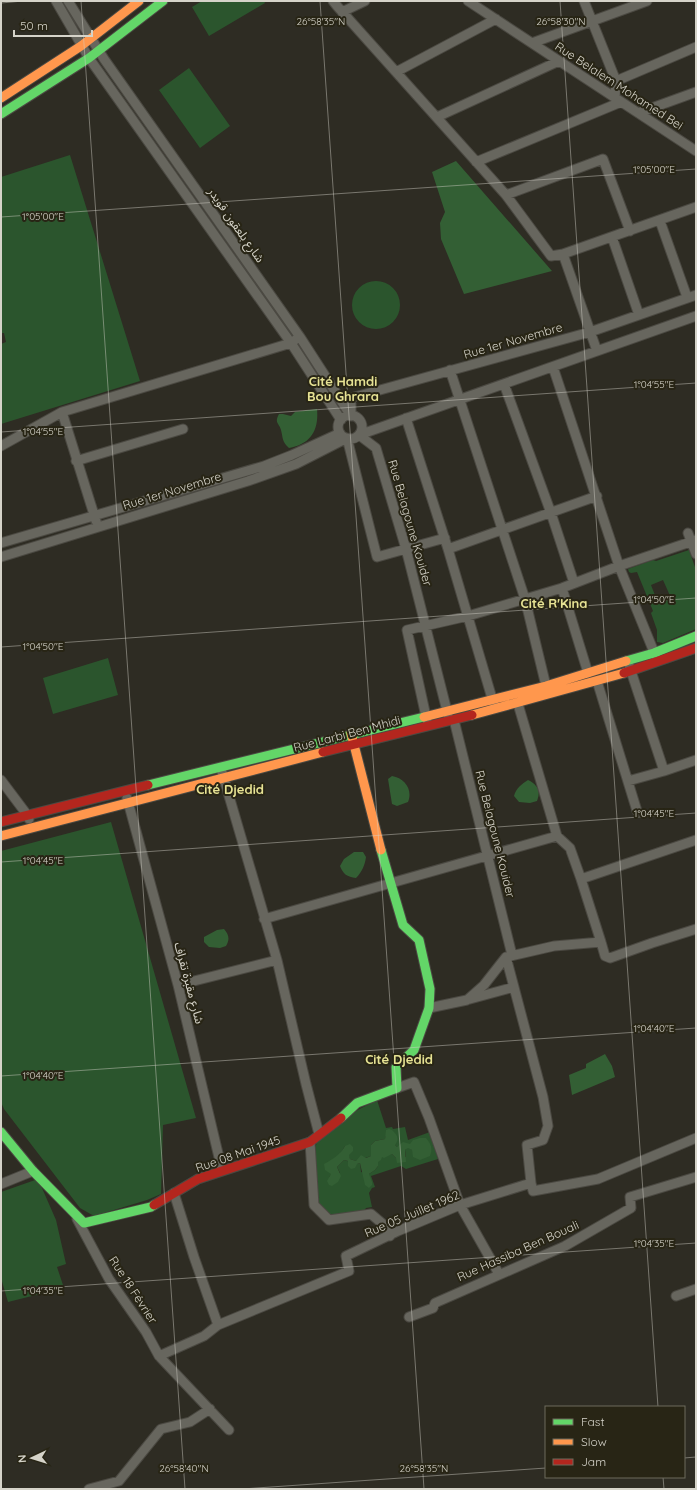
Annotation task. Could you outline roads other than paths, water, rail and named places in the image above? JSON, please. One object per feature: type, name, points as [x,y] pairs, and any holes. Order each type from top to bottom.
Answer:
[{"type":"street","name":"شارع بلعقون قويدر","points":[[56,1],[88,58],[291,343],[341,420]]},
{"type":"street","name":"شارع بلعقون قويدر","points":[[68,1],[99,50],[150,124],[300,337],[351,416]]},
{"type":"street","points":[[1,98],[81,46],[139,1]]},
{"type":"street","points":[[1,114],[88,58],[163,1]]},
{"type":"street","points":[[334,1],[342,12],[506,195],[551,256],[563,254],[660,221],[696,207]]},
{"type":"street","points":[[342,12],[365,1]]},
{"type":"street","points":[[476,162],[618,100],[616,81],[584,1]]},
{"type":"street","points":[[532,43],[648,1]]},
{"type":"street","name":"Rue Belalem Mohamed Bei","points":[[473,2],[496,20],[696,151]]},
{"type":"street","points":[[396,72],[496,20]]},
{"type":"street","points":[[616,81],[696,47]]},
{"type":"street","points":[[437,117],[559,61]]},
{"type":"street","points":[[638,113],[696,92]]},
{"type":"street","points":[[141,132],[150,124]]},
{"type":"street","points":[[506,195],[603,159],[630,231]]},
{"type":"street","points":[[197,211],[206,204]]},
{"type":"street","points":[[660,221],[692,296]]},
{"type":"street","points":[[612,237],[639,315]]},
{"type":"street","points":[[563,254],[597,352]]},
{"type":"street","points":[[244,278],[253,271]]},
{"type":"street","name":"Rue 1er Novembre","points":[[351,416],[351,398],[590,332],[692,296]]},
{"type":"street","points":[[344,436],[351,439],[406,418],[696,316]]},
{"type":"street","points":[[1,446],[62,412],[291,343],[300,337]]},
{"type":"street","points":[[553,367],[620,566],[658,662]]},
{"type":"street","points":[[450,370],[525,599],[548,696]]},
{"type":"street","points":[[504,384],[551,513],[574,584]]},
{"type":"street","points":[[62,412],[76,461],[98,526]]},
{"type":"street","points":[[359,435],[362,425],[358,418],[351,416],[341,420],[338,427],[344,436],[377,557],[445,538]]},
{"type":"street","points":[[406,418],[445,538],[496,710]]},
{"type":"street","points":[[76,461],[183,429]]},
{"type":"street","name":"Rue Belagoune Kouider","points":[[359,435],[376,448],[406,549],[446,710],[451,720],[488,855],[514,987],[543,1097],[548,1126],[544,1140],[527,1145],[531,1183]]},
{"type":"street","name":"Rue 1er Novembre","points":[[1,557],[248,481],[344,436]]},
{"type":"street","name":"Rue 1er Novembre","points":[[1,543],[264,466],[294,460]]},
{"type":"street","points":[[448,549],[597,496]]},
{"type":"street","points":[[46,530],[50,541]]},
{"type":"street","points":[[428,726],[407,630],[468,616],[562,588],[692,538],[696,554]]},
{"type":"street","points":[[562,588],[588,673]]},
{"type":"street","name":"Rue Larbi Ben Mhidi","points":[[1,822],[280,750],[546,686],[654,653],[696,636]]},
{"type":"street","name":"Rue Larbi Ben Mhidi","points":[[1,836],[283,762],[496,710],[631,671],[696,649]]},
{"type":"street","points":[[628,661],[664,770]]},
{"type":"street","points":[[597,681],[637,811]]},
{"type":"street","points":[[518,704],[557,836],[570,848],[605,956],[610,958],[696,929]]},
{"type":"street","points":[[351,733],[390,883],[403,925],[419,940],[430,989],[429,1008],[414,1050],[396,1067],[397,1088],[414,1082],[429,1118],[460,1205],[499,1274]]},
{"type":"street","points":[[280,750],[283,762]]},
{"type":"street","points":[[628,781],[696,760]]},
{"type":"street","points":[[220,766],[277,960],[319,1134]]},
{"type":"street","points":[[1,780],[28,816],[31,828]]},
{"type":"street","name":"شارع مقبرة تقراف","points":[[125,791],[178,985],[222,1170]]},
{"type":"street","points":[[264,919],[557,836]]},
{"type":"street","points":[[581,879],[696,840]]},
{"type":"street","points":[[467,1000],[484,985],[509,956],[554,946],[601,942]]},
{"type":"street","points":[[178,985],[277,960]]},
{"type":"street","points":[[429,1008],[467,1000],[514,987]]},
{"type":"street","name":"Rue 08 Mai 1945","points":[[76,1216],[84,1223],[151,1206],[198,1179],[310,1142],[341,1118],[357,1103],[397,1088]]},
{"type":"street","points":[[1,1132],[4,1138],[33,1171],[76,1216]]},
{"type":"street","points":[[531,1183],[533,1191],[598,1179],[696,1138]]},
{"type":"street","points":[[310,1142],[314,1205],[329,1220],[371,1214],[384,1224],[390,1236]]},
{"type":"street","points":[[1,1184],[33,1171]]},
{"type":"street","name":"Rue Hassiba Ben Bouali","points":[[409,1318],[433,1308],[435,1302],[565,1246],[631,1208],[630,1197],[696,1177]]},
{"type":"street","name":"Rue 05 Juillet 1962","points":[[159,1356],[204,1336],[218,1325],[349,1271],[346,1256],[460,1205],[531,1183]]},
{"type":"street","points":[[174,1193],[194,1257],[218,1325]]},
{"type":"street","name":"Rue 18 Février","points":[[76,1216],[109,1279],[146,1332],[159,1356],[229,1430]]},
{"type":"street","points":[[676,1296],[696,1289]]},
{"type":"street","points":[[89,1489],[119,1481],[161,1429],[190,1422],[210,1409]]},
{"type":"district","name":"Cité Hamdi Bou Ghrara","points":[[343,388]]},
{"type":"district","name":"Cité R'Kina","points":[[554,603]]},
{"type":"district","name":"Cité Djedid","points":[[230,789]]},
{"type":"district","name":"Cité Djedid","points":[[399,1059]]}]
